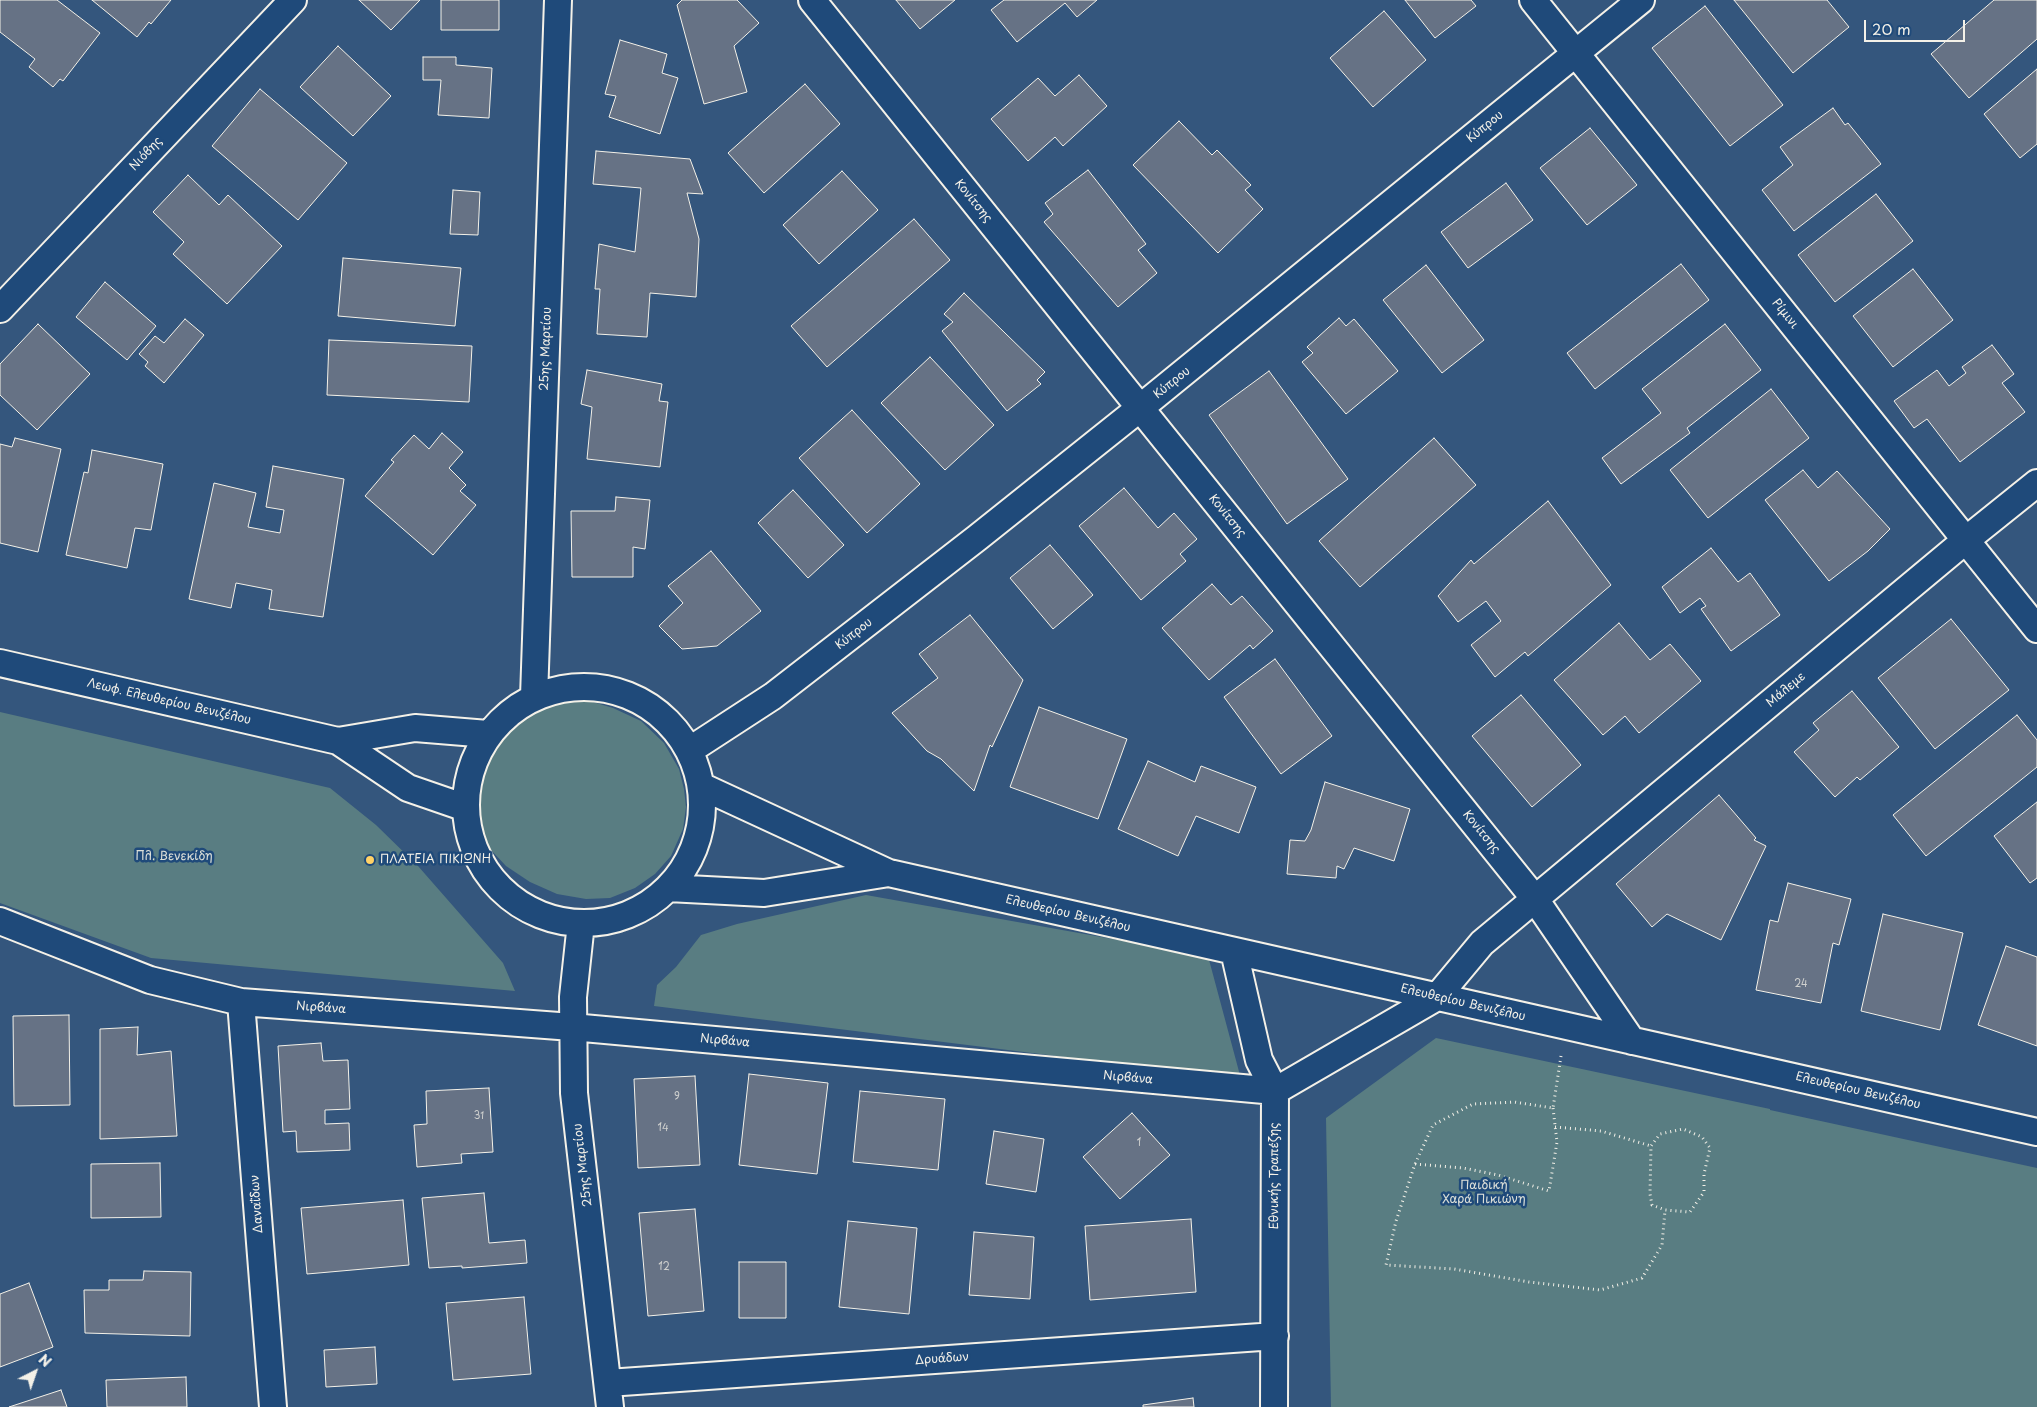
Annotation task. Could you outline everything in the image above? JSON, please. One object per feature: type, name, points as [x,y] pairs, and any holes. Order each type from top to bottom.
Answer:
[{"type":"street","name":"Νιόβης","points":[[0,309],[293,0]]},
{"type":"street","name":"25ης Μαρτίου","points":[[534,697],[558,0]]},
{"type":"street","name":"Κονίτσης","points":[[812,0],[1535,899],[1632,1040]]},
{"type":"street","name":"Ρίμινι","points":[[1533,0],[2037,628]]},
{"type":"street","name":"Κύπρου","points":[[690,750],[773,696],[1140,408],[1641,0]]},
{"type":"street","name":"Μάλεμε","points":[[1437,996],[1482,943],[2037,483]]},
{"type":"street","name":"Λεωφ. Ελευθερίου Βενιζέλου","points":[[0,663],[338,741]]},
{"type":"street","points":[[596,687],[626,694],[654,709],[677,732],[690,750],[701,786],[702,814],[697,841],[685,866],[668,888],[642,908],[613,919],[581,923],[555,919],[532,910],[504,890],[492,878],[479,857],[469,833],[466,808],[471,769],[488,734],[509,712],[534,697],[564,688],[596,687]]},
{"type":"street","points":[[338,741],[415,728],[488,734]]},
{"type":"street","points":[[338,741],[408,788],[466,808]]},
{"type":"street","name":"Ελευθερίου Βενιζέλου","points":[[701,786],[889,873],[2037,1132]]},
{"type":"street","name":"Ελευθερίου Βενιζέλου","points":[[668,888],[764,893],[889,873]]},
{"type":"street","name":"Νιρβάνα","points":[[0,921],[150,980],[241,1002],[572,1027],[1275,1091]]},
{"type":"street","name":"25ης Μαρτίου","points":[[581,923],[573,997],[574,1092],[609,1395]]},
{"type":"street","name":"Εθνικής Τραπέζης","points":[[1234,951],[1260,1060],[1275,1091],[1274,1407]]},
{"type":"street","points":[[1275,1091],[1437,996]]},
{"type":"street","name":"Δαναΐδων","points":[[241,1002],[273,1407]]},
{"type":"street","name":"Δρυάδων","points":[[609,1395],[1275,1336]]},
{"type":"path","points":[[1414,1164],[1463,1168],[1549,1191],[1557,1142],[1553,1108],[1566,1026]]},
{"type":"path","points":[[1553,1108],[1514,1102],[1473,1104],[1433,1125],[1414,1164],[1396,1221],[1386,1265],[1454,1269],[1528,1282],[1600,1290],[1642,1278],[1662,1245],[1664,1210]]},
{"type":"path","points":[[1555,1127],[1601,1131],[1652,1146]]},
{"type":"path","points":[[1683,1128],[1702,1137],[1710,1148],[1704,1174],[1704,1192],[1690,1212],[1664,1210],[1652,1205],[1650,1194],[1652,1146],[1660,1134],[1683,1128]]},
{"type":"green space","points":[[564,702],[593,702],[613,708],[641,721],[664,743],[679,769],[684,789],[686,807],[683,829],[671,856],[655,874],[635,888],[610,898],[586,899],[557,894],[530,882],[506,866],[490,849],[480,820],[479,796],[482,772],[494,747],[520,719],[543,705]]},
{"type":"green space","name":"Πλ. Βενεκίδη","points":[[0,712],[330,788],[376,825],[418,866],[503,963],[515,991],[151,958],[0,903]]},
{"type":"green space","points":[[866,895],[1208,956],[1241,1079],[654,1006],[657,985],[676,967],[701,935],[737,924]]},
{"type":"green space","name":"Παιδική Χαρά Πικιώνη","points":[[1436,1038],[2037,1168],[2037,1407],[1331,1407],[1326,1118]]},
{"type":"building","points":[[0,0],[57,0],[100,33],[63,81],[60,79],[53,87],[29,67],[35,59],[0,32]]},
{"type":"building","points":[[92,0],[171,0],[151,24],[149,22],[137,37]]},
{"type":"building","points":[[359,0],[420,0],[391,30]]},
{"type":"building","points":[[441,0],[499,0],[499,30],[441,30]]},
{"type":"building","points":[[682,0],[737,0],[759,23],[734,46],[747,92],[704,104],[677,5]]},
{"type":"building","points":[[896,0],[955,0],[920,29]]},
{"type":"building","points":[[1004,0],[1097,0],[1077,17],[1065,3],[1017,42],[991,10]]},
{"type":"building","points":[[1405,0],[1471,0],[1476,6],[1435,38]]},
{"type":"building","points":[[1734,0],[1827,0],[1849,27],[1793,73]]},
{"type":"building","points":[[1994,0],[2037,0],[2037,39],[1969,98],[1931,54]]},
{"type":"building","points":[[1705,6],[1783,105],[1730,146],[1652,48]]},
{"type":"building","points":[[1384,11],[1426,60],[1373,107],[1330,58]]},
{"type":"building","points":[[620,40],[667,54],[662,73],[678,78],[660,134],[609,117],[616,96],[605,94]]},
{"type":"building","points":[[338,46],[391,96],[353,136],[300,87]]},
{"type":"building","points":[[423,57],[456,57],[456,65],[492,68],[489,118],[438,115],[441,80],[423,80]]},
{"type":"building","points":[[2037,69],[2037,144],[2020,158],[1984,114]]},
{"type":"building","points":[[1079,75],[1107,106],[1063,146],[1055,137],[1028,161],[991,119],[1038,78],[1055,96]]},
{"type":"building","points":[[805,84],[840,124],[764,193],[728,153]]},
{"type":"building","points":[[260,89],[347,163],[298,220],[212,146]]},
{"type":"building","points":[[1833,108],[1845,125],[1848,123],[1881,164],[1794,231],[1762,190],[1793,165],[1780,147]]},
{"type":"building","points":[[1179,121],[1212,155],[1217,150],[1251,185],[1245,190],[1263,209],[1218,253],[1133,165]]},
{"type":"building","points":[[1590,128],[1637,185],[1587,225],[1540,168]]},
{"type":"building","points":[[596,151],[690,159],[703,194],[687,193],[699,239],[696,297],[650,293],[647,337],[597,334],[600,289],[595,289],[599,244],[635,252],[641,188],[593,184]]},
{"type":"building","points":[[1088,170],[1146,244],[1138,250],[1157,273],[1118,307],[1044,222],[1053,214],[1045,203]]},
{"type":"building","points":[[842,171],[878,210],[819,264],[783,225]]},
{"type":"building","points":[[188,175],[219,205],[228,195],[282,246],[227,304],[173,254],[184,242],[153,212]]},
{"type":"building","points":[[1506,183],[1533,220],[1468,268],[1441,232]]},
{"type":"building","points":[[453,190],[480,192],[478,235],[450,234]]},
{"type":"building","points":[[1876,194],[1913,241],[1835,302],[1798,255]]},
{"type":"building","points":[[914,219],[950,260],[827,367],[791,326]]},
{"type":"building","points":[[343,258],[461,268],[455,326],[338,316]]},
{"type":"building","points":[[1681,264],[1709,300],[1595,389],[1567,353]]},
{"type":"building","points":[[1426,265],[1484,340],[1442,373],[1383,300]]},
{"type":"building","points":[[1913,269],[1953,320],[1893,367],[1853,316]]},
{"type":"building","points":[[105,282],[156,326],[127,360],[76,317]]},
{"type":"building","points":[[964,293],[1045,372],[1037,380],[1041,384],[1007,411],[942,331],[953,322],[944,314]]},
{"type":"building","points":[[1339,318],[1346,326],[1354,319],[1398,371],[1346,414],[1302,362],[1313,353],[1307,347]]},
{"type":"building","points":[[185,319],[204,335],[164,383],[145,366],[148,362],[139,354],[155,336],[164,343]]},
{"type":"building","points":[[38,324],[90,374],[37,430],[0,395],[0,364]]},
{"type":"building","points":[[1725,324],[1761,370],[1687,428],[1690,433],[1621,484],[1602,458],[1661,413],[1642,389]]},
{"type":"building","points":[[329,340],[472,346],[469,402],[327,395]]},
{"type":"building","points":[[1992,345],[2014,374],[2002,383],[2025,412],[1960,462],[1927,419],[1914,428],[1894,401],[1937,370],[1949,386],[1966,373],[1962,367]]},
{"type":"building","points":[[930,357],[994,425],[945,470],[881,403]]},
{"type":"building","points":[[587,370],[662,384],[659,401],[668,402],[660,467],[587,459],[592,407],[581,404]]},
{"type":"building","points":[[1269,371],[1348,479],[1287,524],[1209,415]]},
{"type":"building","points":[[1771,389],[1809,438],[1708,518],[1670,470]]},
{"type":"building","points":[[852,410],[920,484],[867,533],[799,458]]},
{"type":"building","points":[[442,433],[463,452],[449,468],[466,485],[460,491],[476,505],[433,555],[365,496],[394,462],[391,460],[414,435],[429,449]]},
{"type":"building","points":[[15,438],[61,449],[38,552],[0,543],[0,444],[12,447]]},
{"type":"building","points":[[1434,438],[1476,485],[1360,587],[1319,541]]},
{"type":"building","points":[[92,450],[163,464],[151,530],[135,528],[127,568],[66,555],[84,472],[88,473]]},
{"type":"building","points":[[273,466],[344,479],[323,617],[269,609],[272,590],[236,583],[231,608],[189,599],[214,483],[256,493],[248,527],[280,533],[284,510],[266,507]]},
{"type":"building","points":[[1803,470],[1818,488],[1837,471],[1890,529],[1868,551],[1829,581],[1765,500]]},
{"type":"building","points":[[1124,488],[1158,528],[1174,513],[1197,539],[1180,554],[1186,561],[1141,600],[1079,526]]},
{"type":"building","points":[[793,490],[844,545],[808,578],[758,523]]},
{"type":"building","points":[[616,497],[650,500],[645,549],[633,547],[633,577],[572,577],[571,511],[615,511]]},
{"type":"building","points":[[1548,501],[1611,585],[1528,656],[1525,652],[1495,677],[1471,645],[1501,621],[1486,601],[1458,622],[1438,596],[1471,560],[1474,564]]},
{"type":"building","points":[[1050,545],[1093,595],[1053,629],[1010,578]]},
{"type":"building","points":[[1711,548],[1738,582],[1750,573],[1780,615],[1731,651],[1701,609],[1706,606],[1700,598],[1680,613],[1662,587]]},
{"type":"building","points":[[711,551],[761,611],[717,646],[682,649],[659,626],[683,603],[668,586]]},
{"type":"building","points":[[1212,584],[1231,605],[1242,596],[1273,631],[1253,649],[1250,645],[1209,680],[1162,628]]},
{"type":"building","points":[[970,615],[1023,680],[992,747],[990,745],[974,791],[941,759],[927,751],[892,713],[938,678],[919,654]]},
{"type":"building","points":[[1951,619],[2009,690],[1935,749],[1878,678]]},
{"type":"building","points":[[1619,623],[1650,660],[1670,644],[1701,681],[1639,733],[1625,716],[1603,735],[1554,680]]},
{"type":"building","points":[[1275,659],[1332,736],[1281,774],[1224,697]]},
{"type":"building","points":[[1852,691],[1899,747],[1860,780],[1857,777],[1835,797],[1794,752],[1819,730],[1813,723]]},
{"type":"building","points":[[1521,695],[1581,765],[1532,807],[1472,736]]},
{"type":"building","points":[[1039,707],[1127,739],[1098,819],[1010,787]]},
{"type":"building","points":[[2017,715],[2037,740],[2037,767],[1926,856],[1893,815]]},
{"type":"building","points":[[1148,761],[1195,782],[1201,766],[1256,787],[1239,833],[1196,816],[1178,856],[1118,829]]},
{"type":"building","points":[[1325,782],[1410,809],[1394,861],[1354,848],[1344,869],[1337,866],[1336,878],[1287,874],[1290,840],[1305,841],[1311,830]]},
{"type":"building","points":[[1719,795],[1756,838],[1754,840],[1766,846],[1721,940],[1667,914],[1652,927],[1616,884]]},
{"type":"building","points":[[2037,802],[2037,878],[2030,883],[1994,836]]},
{"type":"building","points":[[1788,883],[1851,899],[1839,945],[1833,943],[1821,1003],[1756,990],[1770,920],[1778,922]]},
{"type":"building","points":[[1883,914],[1963,933],[1940,1030],[1861,1011]]},
{"type":"building","points":[[2006,946],[2037,957],[2037,1046],[1978,1025]]},
{"type":"building","points":[[69,1015],[70,1105],[14,1106],[13,1016]]},
{"type":"building","points":[[138,1027],[137,1055],[171,1051],[177,1136],[100,1139],[100,1029]]},
{"type":"building","points":[[321,1043],[323,1061],[348,1060],[350,1109],[325,1110],[325,1124],[349,1123],[350,1150],[297,1152],[296,1131],[283,1132],[278,1046]]},
{"type":"building","points":[[749,1074],[828,1083],[817,1174],[739,1165]]},
{"type":"building","points":[[695,1076],[700,1165],[638,1168],[634,1079]]},
{"type":"building","points":[[489,1088],[493,1152],[461,1154],[462,1163],[417,1167],[414,1125],[427,1124],[426,1091]]},
{"type":"building","points":[[860,1091],[945,1099],[938,1170],[853,1162]]},
{"type":"building","points":[[1132,1113],[1170,1155],[1120,1199],[1083,1157]]},
{"type":"building","points":[[994,1131],[1044,1139],[1036,1192],[986,1184]]},
{"type":"building","points":[[160,1163],[161,1217],[91,1218],[91,1164]]},
{"type":"building","points":[[484,1193],[489,1243],[525,1240],[527,1263],[462,1268],[462,1266],[429,1268],[422,1198]]},
{"type":"building","points":[[403,1200],[409,1265],[307,1274],[301,1208]]},
{"type":"building","points":[[695,1209],[704,1311],[648,1316],[639,1213]]},
{"type":"building","points":[[1191,1219],[1196,1292],[1090,1300],[1085,1226]]},
{"type":"building","points":[[848,1221],[917,1228],[909,1314],[839,1307]]},
{"type":"building","points":[[974,1232],[1034,1237],[1030,1299],[969,1295]]},
{"type":"building","points":[[739,1262],[786,1262],[786,1318],[739,1318]]},
{"type":"building","points":[[144,1271],[191,1272],[190,1336],[85,1333],[84,1290],[109,1290],[109,1280],[143,1280]]},
{"type":"building","points":[[29,1283],[53,1347],[0,1367],[0,1294]]},
{"type":"building","points":[[524,1297],[531,1374],[453,1380],[446,1303]]},
{"type":"building","points":[[375,1347],[377,1384],[326,1387],[324,1350]]},
{"type":"building","points":[[186,1377],[187,1407],[107,1407],[106,1380]]},
{"type":"building","points":[[61,1390],[67,1407],[9,1407]]},
{"type":"building","points":[[1193,1398],[1194,1407],[1143,1407],[1143,1405]]},
{"type":"place","name":"ΠΛΑΤΕΙΑ ΠΙΚΙΩΝΗ","points":[[370,860]]}]
